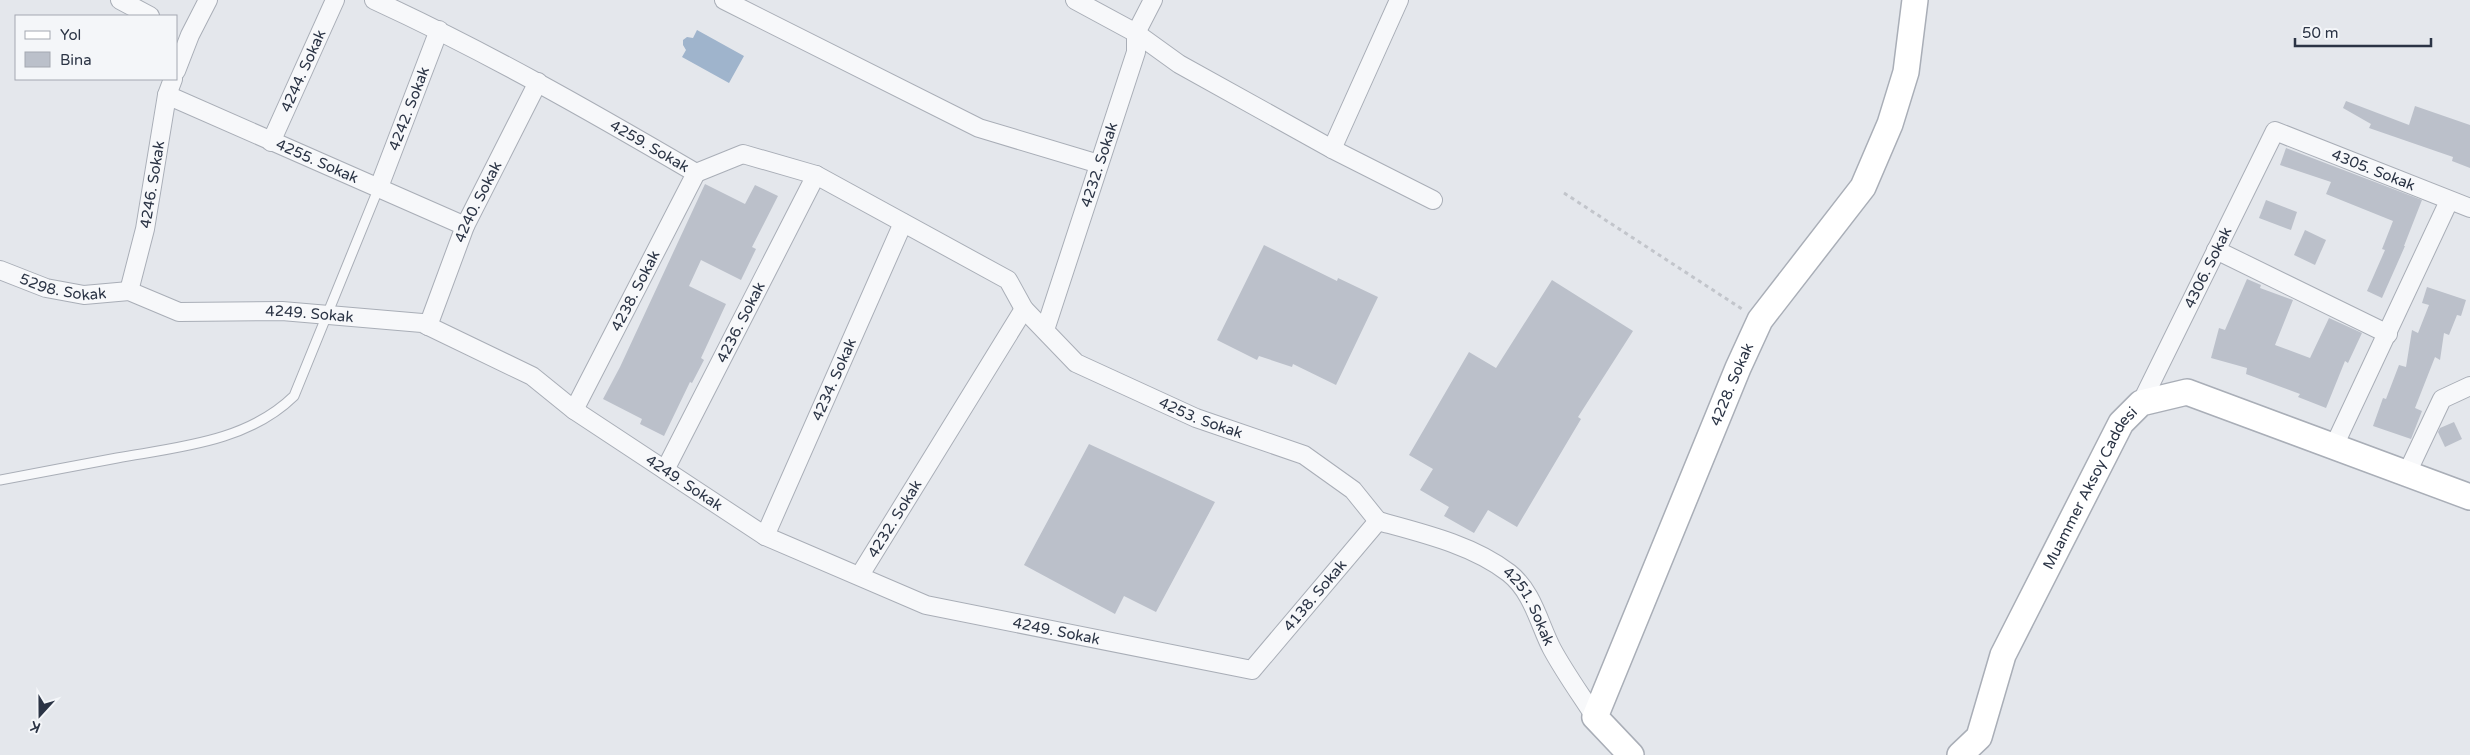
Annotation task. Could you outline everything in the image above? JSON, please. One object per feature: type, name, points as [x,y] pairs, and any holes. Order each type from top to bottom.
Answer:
[{"type":"street","points":[[120,0],[148,15]]},
{"type":"street","points":[[178,60],[183,32],[208,0]]},
{"type":"street","name":"4244. Sokak","points":[[271,142],[335,0]]},
{"type":"street","name":"4259. Sokak","points":[[374,0],[439,30],[538,82],[696,172],[743,154],[816,175],[1008,280],[1024,309]]},
{"type":"street","points":[[724,0],[978,128],[1100,164]]},
{"type":"street","points":[[1075,0],[1136,33],[1179,64],[1332,149],[1433,200]]},
{"type":"street","name":"4232. Sokak","points":[[1045,330],[1136,52],[1136,33],[1154,0]]},
{"type":"street","points":[[1332,149],[1399,0]]},
{"type":"street","name":"4228. Sokak","points":[[1595,717],[1738,368],[1760,320],[1863,187],[1890,124],[1906,72],[1915,0]]},
{"type":"street","name":"4242. Sokak","points":[[379,187],[439,30]]},
{"type":"street","name":"4240. Sokak","points":[[428,326],[466,226],[538,82]]},
{"type":"street","name":"4255. Sokak","points":[[170,87],[271,142],[466,226]]},
{"type":"street","name":"4246. Sokak","points":[[128,291],[145,229],[170,87]]},
{"type":"street","name":"4305. Sokak","points":[[2275,131],[2470,208]]},
{"type":"street","name":"4306. Sokak","points":[[2141,403],[2275,131]]},
{"type":"street","name":"4238. Sokak","points":[[574,410],[696,172]]},
{"type":"street","name":"4236. Sokak","points":[[665,470],[816,175]]},
{"type":"street","points":[[2334,446],[2449,201]]},
{"type":"street","name":"4234. Sokak","points":[[765,536],[904,222]]},
{"type":"street","points":[[2216,250],[2388,334]]},
{"type":"street","name":"5298. Sokak","points":[[0,270],[46,288],[84,295],[128,291]]},
{"type":"street","name":"4249. Sokak","points":[[128,291],[179,312],[282,311],[422,323],[532,376],[574,410],[765,536],[860,575],[926,605],[1252,670]]},
{"type":"street","name":"4232. Sokak","points":[[860,575],[1024,309]]},
{"type":"street","name":"4253. Sokak","points":[[1024,309],[1076,363],[1196,418],[1304,456],[1353,490],[1378,521]]},
{"type":"street","points":[[2407,473],[2442,399],[2470,386]]},
{"type":"street","name":"Muammer Aksoy Caddesi","points":[[1960,755],[1979,736],[2003,655],[2121,423],[2141,403],[2187,392],[2470,497]]},
{"type":"street","name":"4251. Sokak","points":[[1378,521],[1419,533],[1475,554],[1510,574],[1527,592],[1553,650],[1595,717],[1631,755]]},
{"type":"street","name":"4138. Sokak","points":[[1252,670],[1378,521]]},
{"type":"lane","points":[[0,480],[212,441],[261,420],[284,406],[294,396],[379,187]]},
{"type":"path","points":[[1564,193],[1638,243],[1760,320]]},
{"type":"water","points":[[697,30],[744,56],[729,83],[682,57],[686,50],[683,40],[687,37],[693,38]]},
{"type":"building","points":[[2346,101],[2409,125],[2415,106],[2470,125],[2470,168],[2452,161],[2453,157],[2369,128],[2371,124],[2343,108]]},
{"type":"building","points":[[2286,148],[2422,200],[2405,246],[2382,298],[2367,291],[2385,250],[2382,249],[2393,221],[2326,194],[2331,182],[2280,165]]},
{"type":"building","points":[[705,184],[745,204],[755,185],[778,196],[752,247],[756,249],[741,280],[701,260],[689,286],[726,304],[701,358],[704,360],[692,383],[690,382],[664,436],[640,424],[642,419],[603,399],[620,367]]},
{"type":"building","points":[[2266,200],[2297,212],[2291,230],[2259,218]]},
{"type":"building","points":[[2305,230],[2326,240],[2315,265],[2294,255]]},
{"type":"building","points":[[1264,245],[1337,281],[1338,278],[1378,297],[1336,385],[1293,364],[1292,367],[1259,356],[1257,360],[1217,340]]},
{"type":"building","points":[[2247,279],[2261,285],[2260,288],[2293,300],[2275,345],[2310,358],[2329,318],[2362,333],[2348,363],[2345,361],[2326,408],[2298,397],[2300,394],[2246,374],[2247,368],[2211,358],[2219,328],[2225,330]]},
{"type":"building","points":[[1552,280],[1633,331],[1578,417],[1581,419],[1517,527],[1488,510],[1474,533],[1444,516],[1449,507],[1420,490],[1433,469],[1409,455],[1469,352],[1496,368]]},
{"type":"building","points":[[2427,287],[2466,300],[2461,316],[2457,315],[2449,335],[2444,333],[2440,360],[2435,357],[2415,408],[2422,411],[2411,439],[2373,426],[2383,398],[2386,399],[2399,365],[2406,367],[2412,330],[2418,333],[2429,305],[2422,303]]},
{"type":"building","points":[[2454,422],[2462,439],[2445,447],[2438,432],[2440,428]]},
{"type":"building","points":[[1089,444],[1215,502],[1156,612],[1124,596],[1115,614],[1024,565]]}]
